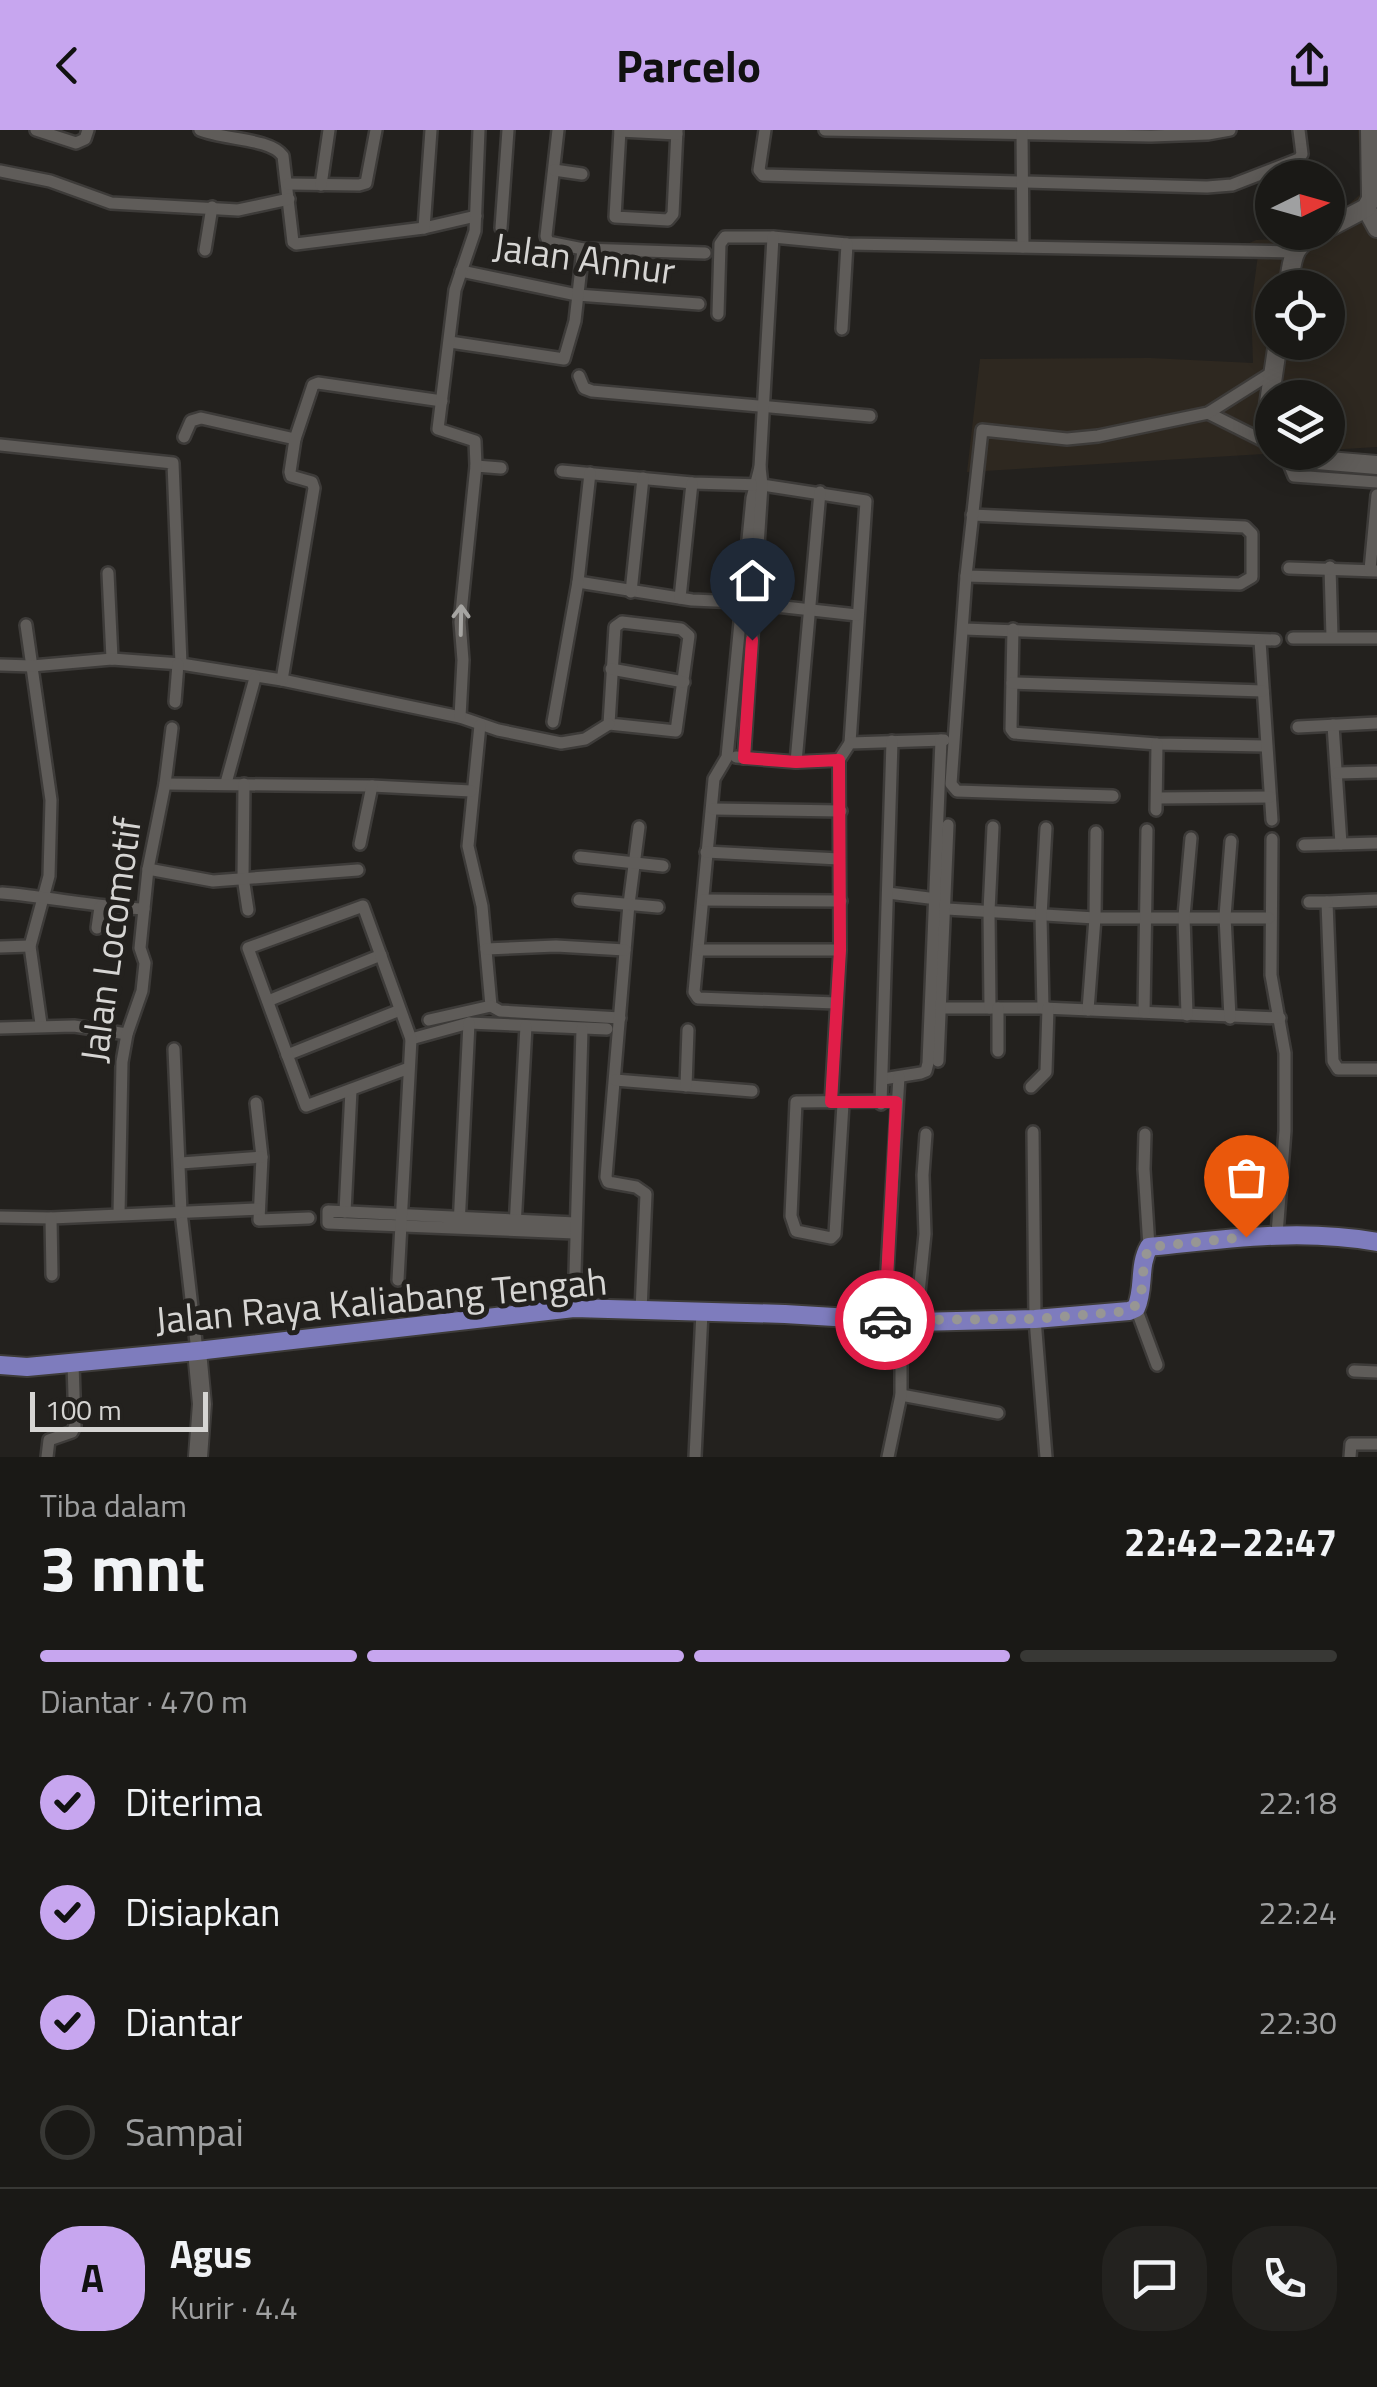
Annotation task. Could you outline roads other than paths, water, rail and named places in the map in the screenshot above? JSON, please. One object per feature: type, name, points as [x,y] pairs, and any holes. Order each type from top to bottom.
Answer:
[{"type":"main road","points":[[1136,1308],[1143,1258],[1150,1247],[1278,1234],[1334,1234],[1377,1242]]},
{"type":"main road","name":"Jalan Raya Kaliabang Tengah","points":[[0,1365],[28,1367],[197,1352],[574,1308],[900,1321],[1036,1319],[1136,1308]]},
{"type":"street","points":[[36,130],[81,143],[88,130]]},
{"type":"street","points":[[200,130],[278,149],[288,184],[296,244],[424,228],[476,216]]},
{"type":"street","points":[[321,185],[329,130]]},
{"type":"street","points":[[288,184],[366,183],[376,130]]},
{"type":"street","points":[[424,228],[430,130]]},
{"type":"street","points":[[460,717],[460,622],[476,466],[472,437],[438,431],[455,290],[470,250],[476,216],[479,130]]},
{"type":"street","points":[[502,228],[508,130]]},
{"type":"street","points":[[558,130],[547,239],[555,245],[583,249],[705,253]]},
{"type":"street","points":[[620,130],[677,132],[674,214],[668,220],[618,219],[614,215],[620,130]]},
{"type":"street","points":[[765,130],[759,170],[764,175],[1232,185],[1299,159],[1302,154],[1298,130]]},
{"type":"street","points":[[824,130],[1151,136],[1230,130]]},
{"type":"street","points":[[1370,130],[1371,201],[1377,228]]},
{"type":"street","points":[[1022,131],[1023,247]]},
{"type":"street","points":[[0,170],[50,181],[111,203],[254,209],[289,199]]},
{"type":"street","points":[[554,170],[582,174]]},
{"type":"street","points":[[1345,217],[1371,201]]},
{"type":"street","points":[[204,250],[212,207]]},
{"type":"street","points":[[773,237],[760,467],[747,603],[726,757],[714,779],[694,992],[698,998],[836,1002]]},
{"type":"street","points":[[718,314],[720,244],[725,238],[1294,252],[1291,270]]},
{"type":"street","points":[[842,329],[847,244]]},
{"type":"street","points":[[450,342],[564,359],[575,321],[583,249]]},
{"type":"street","name":"Jalan Annur","points":[[460,272],[577,295],[699,304]]},
{"type":"street","points":[[1272,380],[1275,360]]},
{"type":"street","points":[[883,1079],[926,1071],[928,1063],[947,741],[964,628],[982,430],[1067,440],[1208,413],[1273,372]]},
{"type":"street","points":[[579,376],[587,390],[870,416]]},
{"type":"street","points":[[282,680],[314,488],[309,480],[291,476],[295,439],[314,384],[442,401]]},
{"type":"street","points":[[1208,413],[1255,437]]},
{"type":"street","points":[[184,437],[191,421],[201,418],[295,439]]},
{"type":"street","points":[[0,445],[173,462],[180,664],[175,702]]},
{"type":"street","points":[[1345,460],[1377,465]]},
{"type":"street","points":[[476,466],[501,468]]},
{"type":"street","points":[[1290,470],[1294,476],[1377,482]]},
{"type":"street","points":[[562,471],[758,484],[861,499],[868,505],[850,743],[839,760],[841,901],[836,1002],[837,1103],[836,1232],[832,1238],[796,1231],[791,1222],[794,1105],[799,1101],[837,1103],[881,1104],[896,1102]]},
{"type":"street","points":[[553,722],[578,582],[590,473]]},
{"type":"street","points":[[631,592],[643,478]]},
{"type":"street","points":[[680,598],[692,482]]},
{"type":"street","points":[[796,762],[820,492]]},
{"type":"street","points":[[1290,568],[1374,570],[1377,495]]},
{"type":"street","points":[[966,576],[1240,584],[1252,578],[1252,534],[1245,527],[972,515]]},
{"type":"street","points":[[1330,567],[1332,637]]},
{"type":"street","points":[[108,573],[112,659]]},
{"type":"street","points":[[578,582],[680,598],[857,615]]},
{"type":"street","points":[[744,758],[747,603]]},
{"type":"street","points":[[0,664],[32,666],[112,659],[180,664],[282,680],[460,717],[545,741],[573,743],[593,736],[609,724],[676,731],[690,640],[681,629],[616,624],[609,724]]},
{"type":"street","points":[[26,625],[51,800],[51,856],[45,896],[30,946],[41,1024]]},
{"type":"street","points":[[964,628],[1275,640]]},
{"type":"street","points":[[1013,630],[1014,732],[1157,744],[1265,746]]},
{"type":"street","points":[[1293,638],[1377,638]]},
{"type":"street","points":[[1260,641],[1272,820]]},
{"type":"street","points":[[611,669],[684,682]]},
{"type":"street","points":[[226,783],[255,678]]},
{"type":"street","points":[[1012,683],[1263,690]]},
{"type":"street","points":[[1298,727],[1377,723]]},
{"type":"street","points":[[480,725],[468,846],[480,895],[491,1006]]},
{"type":"street","points":[[1334,725],[1341,844]]},
{"type":"street","points":[[165,784],[172,728]]},
{"type":"street","points":[[881,1104],[892,741]]},
{"type":"street","points":[[850,743],[947,741]]},
{"type":"street","points":[[947,741],[950,780],[957,791],[1113,796]]},
{"type":"street","points":[[1157,744],[1156,804],[1270,798]]},
{"type":"street","points":[[726,757],[796,762],[839,760]]},
{"type":"street","points":[[1337,774],[1377,772]]},
{"type":"street","name":"Jalan Locomotif","points":[[119,1214],[122,1062],[142,991],[145,963],[140,948],[148,869],[165,784],[372,786],[471,792]]},
{"type":"street","points":[[244,784],[243,877],[248,910]]},
{"type":"street","points":[[360,844],[372,786]]},
{"type":"street","points":[[713,809],[841,812]]},
{"type":"street","points":[[938,1060],[948,826]]},
{"type":"street","points":[[639,827],[606,1178],[646,1194],[641,1310]]},
{"type":"street","points":[[992,827],[988,912],[998,1051]]},
{"type":"street","points":[[1031,1087],[1046,1072],[1041,916],[1046,828]]},
{"type":"street","points":[[1144,1012],[1146,830]]},
{"type":"street","points":[[1088,1010],[1096,832]]},
{"type":"street","points":[[1187,1016],[1184,916],[1192,838]]},
{"type":"street","points":[[1272,839],[1270,976],[1285,1053],[1286,1131],[1278,1234]]},
{"type":"street","points":[[1230,1018],[1225,916],[1231,842]]},
{"type":"street","points":[[1304,845],[1377,842]]},
{"type":"street","points":[[706,852],[839,859]]},
{"type":"street","points":[[580,858],[663,866]]},
{"type":"street","points":[[148,869],[213,880],[358,870]]},
{"type":"street","points":[[2,893],[144,909]]},
{"type":"street","points":[[888,893],[936,899]]},
{"type":"street","points":[[579,900],[658,907]]},
{"type":"street","points":[[702,900],[841,901]]},
{"type":"street","points":[[1309,902],[1377,900]]},
{"type":"street","points":[[1330,902],[1334,1065],[1338,1069],[1377,1069]]},
{"type":"street","points":[[398,1280],[411,1039],[363,906],[248,948],[306,1106],[409,1068]]},
{"type":"street","points":[[98,928],[100,907]]},
{"type":"street","points":[[947,909],[1095,918],[1269,918]]},
{"type":"street","points":[[0,947],[30,946]]},
{"type":"street","points":[[486,949],[556,946],[625,950]]},
{"type":"street","points":[[699,950],[840,950]]},
{"type":"street","points":[[268,1000],[381,956]]},
{"type":"street","points":[[428,1020],[491,1006],[500,1011],[620,1018]]},
{"type":"street","points":[[942,1008],[1046,1008],[1280,1018]]},
{"type":"street","points":[[288,1055],[400,1010]]},
{"type":"street","points":[[411,1039],[469,1023],[607,1029]]},
{"type":"street","points":[[459,1225],[469,1023]]},
{"type":"street","points":[[0,1028],[41,1024],[127,1034]]},
{"type":"street","points":[[515,1226],[526,1026]]},
{"type":"street","points":[[574,1308],[582,1029]]},
{"type":"street","points":[[686,1086],[688,1030]]},
{"type":"street","points":[[174,1049],[180,1212],[202,1404],[198,1457]]},
{"type":"street","points":[[888,1457],[901,1395],[896,1102],[899,1077]]},
{"type":"street","points":[[615,1080],[752,1091]]},
{"type":"street","points":[[345,1212],[351,1090]]},
{"type":"street","points":[[256,1103],[262,1156],[258,1218],[309,1218]]},
{"type":"street","points":[[1033,1132],[1036,1319],[1046,1457]]},
{"type":"street","points":[[900,1321],[925,1234],[926,1134]]},
{"type":"street","points":[[1145,1134],[1150,1247]]},
{"type":"street","points":[[181,1163],[262,1156]]},
{"type":"street","points":[[0,1217],[259,1208]]},
{"type":"street","points":[[402,1222],[328,1211],[328,1223],[575,1228]]},
{"type":"street","points":[[51,1218],[52,1274]]},
{"type":"street","points":[[1136,1308],[1157,1365]]},
{"type":"street","points":[[696,1457],[702,1312]]},
{"type":"street","points":[[47,1457],[48,1440],[72,1432],[75,1426],[73,1363]]},
{"type":"street","points":[[1354,1371],[1377,1372]]},
{"type":"street","points":[[901,1395],[998,1413]]},
{"type":"street","points":[[1350,1457],[1351,1444],[1377,1444]]}]
